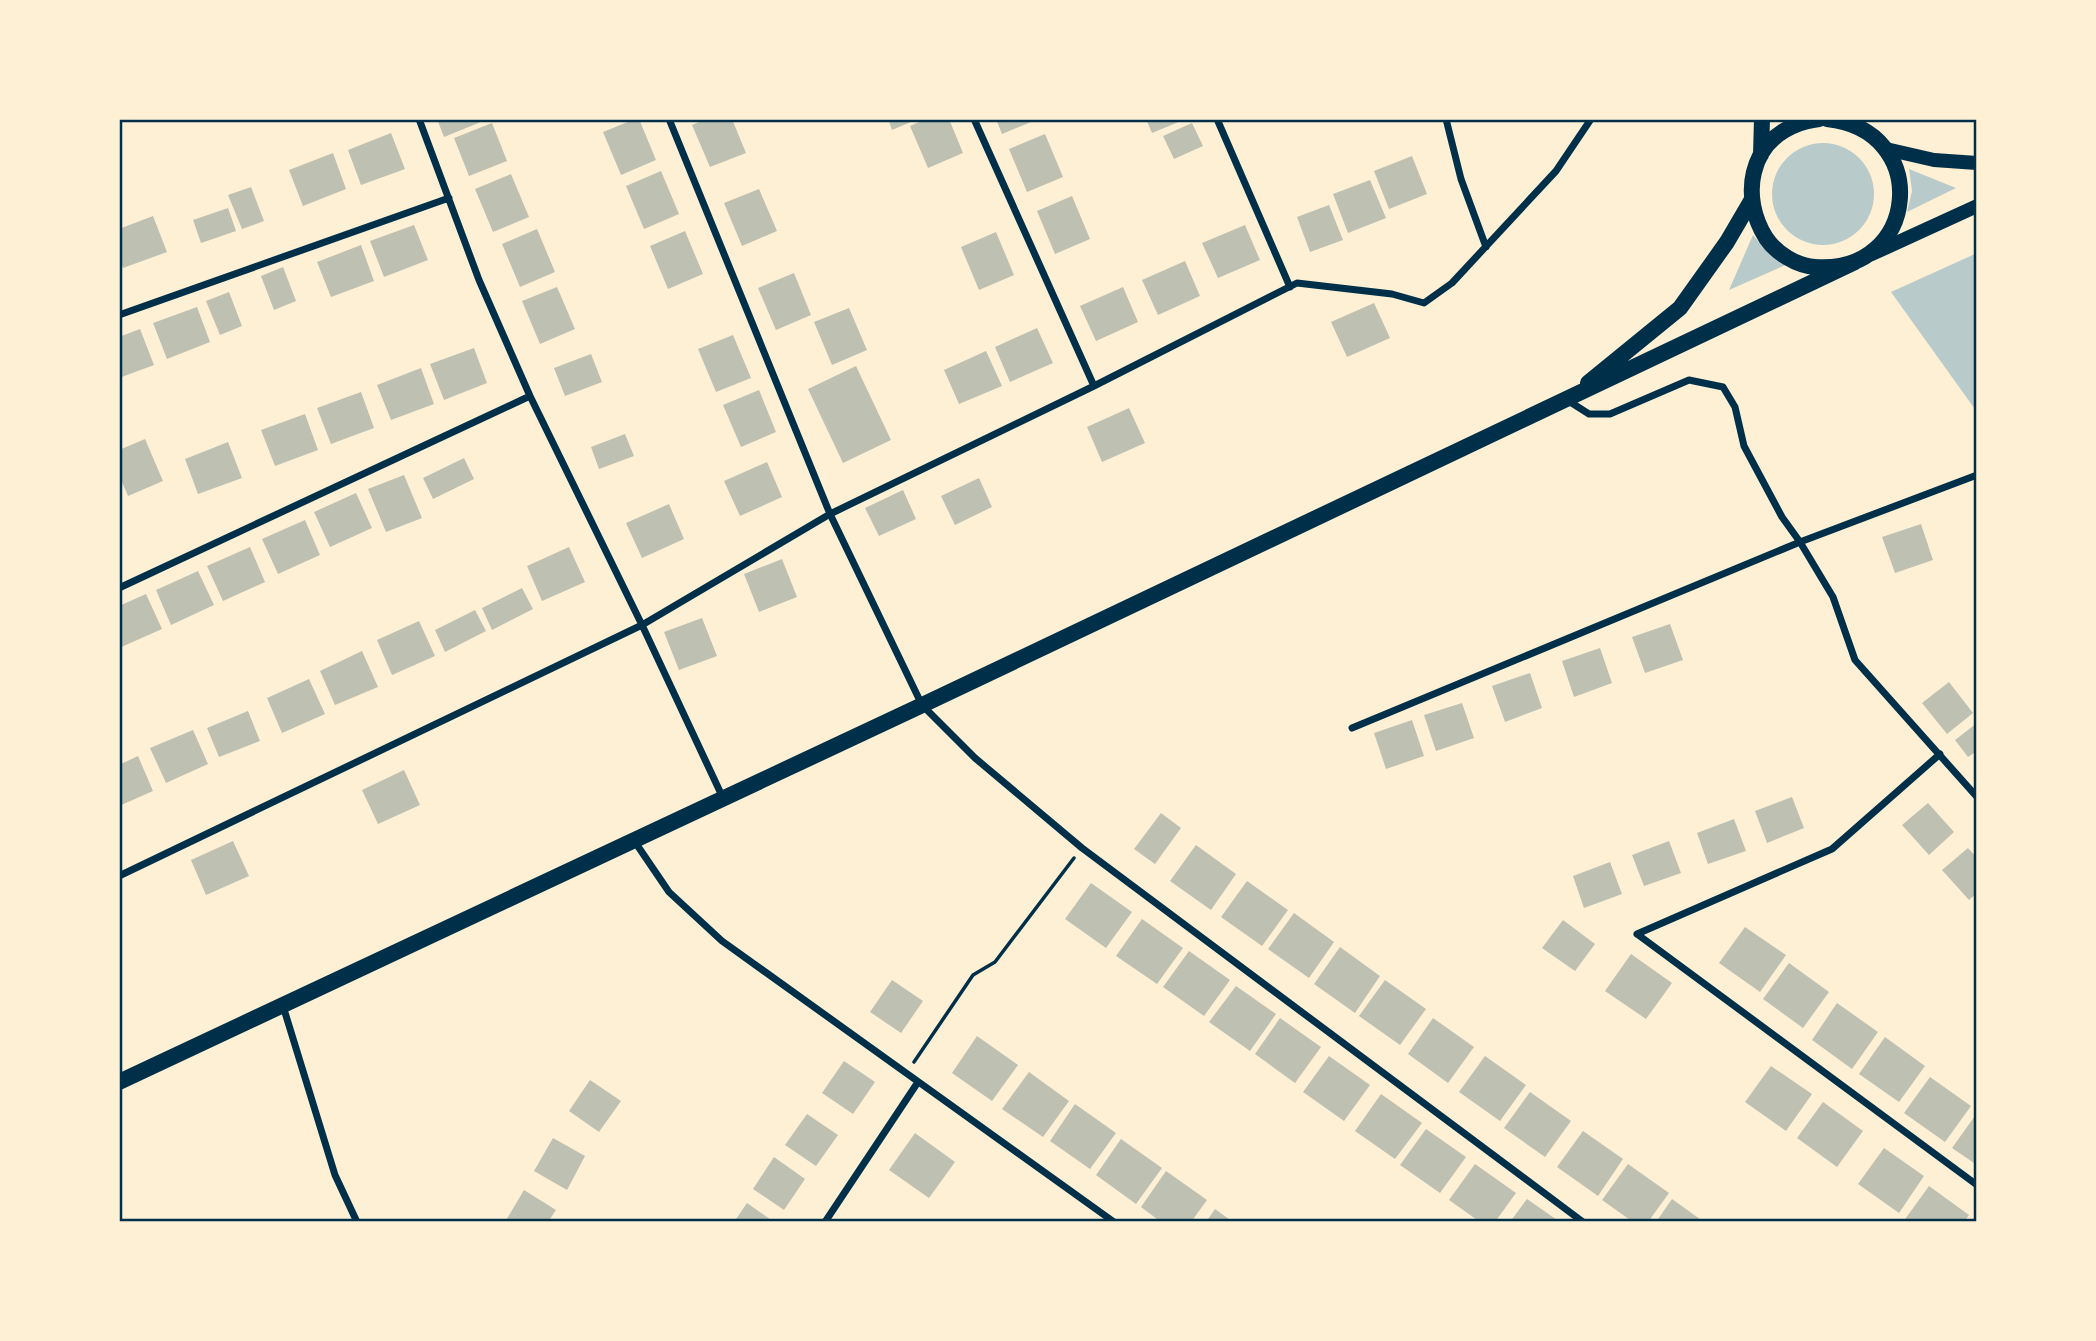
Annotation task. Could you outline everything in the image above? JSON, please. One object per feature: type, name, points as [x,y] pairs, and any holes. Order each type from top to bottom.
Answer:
[{"type":"main road","points":[[1761,155],[1762,119]]},
{"type":"main road","points":[[1819,119],[1798,124],[1777,136],[1761,155],[1752,177],[1751,201],[1757,223],[1769,243],[1787,258],[1809,267],[1832,268],[1861,259],[1885,239],[1897,218],[1901,194],[1897,170],[1886,149],[1868,131],[1845,120],[1827,119]]},
{"type":"main road","points":[[1886,149],[1934,160],[1977,163]]},
{"type":"main road","points":[[1567,400],[1680,308],[1727,242],[1751,201]]},
{"type":"main road","points":[[119,1082],[1977,206]]},
{"type":"street","points":[[419,119],[479,280],[530,396],[724,798]]},
{"type":"street","points":[[669,119],[830,513],[922,705],[975,758],[1082,848],[1583,1222]]},
{"type":"street","points":[[974,119],[1094,387]]},
{"type":"street","points":[[1217,119],[1290,287]]},
{"type":"street","points":[[1446,119],[1461,179],[1486,247]]},
{"type":"street","points":[[119,876],[642,625],[830,513],[1094,387],[1297,283],[1392,294],[1424,303],[1452,284],[1556,171],[1591,119]]},
{"type":"street","points":[[119,314],[449,198]]},
{"type":"street","points":[[1567,400],[1588,414],[1610,414],[1689,380],[1723,387],[1735,407],[1744,446],[1782,517],[1833,597],[1855,660],[1977,797]]},
{"type":"street","points":[[119,588],[530,396]]},
{"type":"street","points":[[1352,728],[1800,542],[1977,475]]},
{"type":"street","points":[[1940,754],[1832,849],[1637,934],[1977,1185]]},
{"type":"street","points":[[634,841],[669,892],[722,941],[1114,1222]]},
{"type":"street","points":[[283,1006],[335,1175],[357,1222]]},
{"type":"street","points":[[825,1222],[918,1082]]},
{"type":"path","points":[[906,1073],[973,975],[995,962],[1082,848]]},
{"type":"shaded area","points":[[1823,143],[1843,147],[1859,158],[1870,174],[1874,194],[1870,214],[1859,230],[1843,241],[1823,245],[1803,241],[1787,230],[1776,214],[1772,194],[1776,174],[1787,158],[1803,147]]},
{"type":"shaded area","points":[[1909,169],[1956,188],[1907,212],[1912,191]]},
{"type":"shaded area","points":[[1753,235],[1769,252],[1790,263],[1729,290]]},
{"type":"shaded area","points":[[1977,253],[1977,412],[1891,292]]},
{"type":"building","points":[[437,119],[480,119],[481,122],[444,137]]},
{"type":"building","points":[[639,119],[656,160],[621,175],[603,132]]},
{"type":"building","points":[[706,119],[732,119],[746,153],[710,167],[692,125]]},
{"type":"building","points":[[888,119],[918,119],[892,130]]},
{"type":"building","points":[[926,119],[949,119],[963,153],[928,168],[910,126]]},
{"type":"building","points":[[996,119],[1038,119],[1002,134]]},
{"type":"building","points":[[1146,119],[1186,119],[1152,133]]},
{"type":"building","points":[[492,123],[507,161],[469,176],[454,138]]},
{"type":"building","points":[[1192,123],[1203,146],[1174,159],[1163,136]]},
{"type":"building","points":[[391,133],[405,169],[361,185],[348,150]]},
{"type":"building","points":[[1045,134],[1063,177],[1027,192],[1009,149]]},
{"type":"building","points":[[333,153],[346,189],[303,206],[289,170]]},
{"type":"building","points":[[1412,156],[1427,194],[1389,209],[1374,171]]},
{"type":"building","points":[[661,171],[679,214],[644,229],[626,186]]},
{"type":"building","points":[[511,174],[529,217],[493,232],[475,189]]},
{"type":"building","points":[[1370,180],[1386,218],[1348,233],[1333,194]]},
{"type":"building","points":[[251,187],[264,221],[242,229],[228,195]]},
{"type":"building","points":[[759,189],[777,231],[742,246],[724,203]]},
{"type":"building","points":[[1072,196],[1090,239],[1055,254],[1037,211]]},
{"type":"building","points":[[1329,205],[1343,240],[1310,252],[1297,217]]},
{"type":"building","points":[[228,208],[236,231],[201,243],[193,220]]},
{"type":"building","points":[[153,216],[167,252],[123,268],[119,257],[119,229]]},
{"type":"building","points":[[414,225],[428,260],[384,277],[370,241]]},
{"type":"building","points":[[1245,225],[1260,260],[1218,278],[1202,243]]},
{"type":"building","points":[[537,229],[555,272],[520,287],[502,244]]},
{"type":"building","points":[[685,231],[703,274],[668,289],[650,246]]},
{"type":"building","points":[[996,232],[1014,275],[979,290],[961,247]]},
{"type":"building","points":[[361,245],[374,281],[331,297],[317,262]]},
{"type":"building","points":[[1185,261],[1200,296],[1158,315],[1142,280]]},
{"type":"building","points":[[283,267],[296,301],[274,310],[261,276]]},
{"type":"building","points":[[794,273],[811,315],[776,330],[758,288]]},
{"type":"building","points":[[557,287],[575,329],[540,344],[522,301]]},
{"type":"building","points":[[1123,287],[1138,322],[1096,341],[1080,306]]},
{"type":"building","points":[[229,292],[242,326],[220,335],[206,301]]},
{"type":"building","points":[[1374,303],[1390,338],[1347,357],[1331,322]]},
{"type":"building","points":[[197,307],[210,342],[167,359],[153,323]]},
{"type":"building","points":[[849,308],[867,350],[832,365],[814,322]]},
{"type":"building","points":[[1037,328],[1053,363],[1010,382],[995,347]]},
{"type":"building","points":[[140,329],[154,365],[119,378],[119,337]]},
{"type":"building","points":[[733,335],[751,378],[716,392],[698,349]]},
{"type":"building","points":[[474,348],[487,383],[444,400],[430,364]]},
{"type":"building","points":[[986,351],[1002,386],[959,404],[944,370]]},
{"type":"building","points":[[591,354],[602,382],[565,396],[554,368]]},
{"type":"building","points":[[856,366],[891,440],[843,463],[808,389]]},
{"type":"building","points":[[421,368],[434,404],[391,420],[377,385]]},
{"type":"building","points":[[759,390],[776,432],[741,447],[723,405]]},
{"type":"building","points":[[361,392],[374,428],[331,444],[317,408]]},
{"type":"building","points":[[1129,408],[1145,443],[1102,462],[1087,427]]},
{"type":"building","points":[[305,414],[318,450],[275,466],[261,430]]},
{"type":"building","points":[[625,434],[634,456],[599,469],[591,447]]},
{"type":"building","points":[[145,439],[163,481],[128,496],[119,475],[119,450]]},
{"type":"building","points":[[228,442],[242,478],[198,494],[185,459]]},
{"type":"building","points":[[464,458],[474,479],[433,499],[423,478]]},
{"type":"building","points":[[767,462],[782,497],[740,516],[724,481]]},
{"type":"building","points":[[404,475],[422,518],[386,532],[368,489]]},
{"type":"building","points":[[979,478],[992,507],[955,525],[941,496]]},
{"type":"building","points":[[903,490],[916,519],[879,536],[865,508]]},
{"type":"building","points":[[356,493],[372,528],[330,547],[314,512]]},
{"type":"building","points":[[669,504],[684,539],[642,558],[626,523]]},
{"type":"building","points":[[305,520],[320,555],[278,574],[262,539]]},
{"type":"building","points":[[1921,524],[1933,560],[1895,573],[1882,537]]},
{"type":"building","points":[[250,547],[265,582],[223,601],[207,566]]},
{"type":"building","points":[[569,547],[585,582],[542,601],[527,566]]},
{"type":"building","points":[[782,559],[797,597],[759,612],[744,574]]},
{"type":"building","points":[[198,571],[214,605],[171,625],[156,590]]},
{"type":"building","points":[[522,588],[533,609],[492,630],[482,608]]},
{"type":"building","points":[[146,594],[162,629],[119,648],[119,606]]},
{"type":"building","points":[[475,610],[486,631],[445,652],[435,630]]},
{"type":"building","points":[[702,618],[717,656],[679,670],[664,632]]},
{"type":"building","points":[[419,621],[435,656],[392,675],[377,640]]},
{"type":"building","points":[[1670,624],[1683,660],[1645,673],[1632,637]]},
{"type":"building","points":[[1600,648],[1612,683],[1574,697],[1562,661]]},
{"type":"building","points":[[362,651],[378,687],[335,705],[320,671]]},
{"type":"building","points":[[1530,673],[1542,708],[1505,722],[1492,686]]},
{"type":"building","points":[[309,679],[325,714],[282,733],[267,698]]},
{"type":"building","points":[[1949,682],[1973,713],[1947,734],[1922,703]]},
{"type":"building","points":[[1462,703],[1474,738],[1436,751],[1424,715]]},
{"type":"building","points":[[248,711],[260,741],[219,757],[207,728]]},
{"type":"building","points":[[1412,720],[1424,756],[1386,769],[1374,733]]},
{"type":"building","points":[[1977,723],[1977,751],[1968,757],[1955,740]]},
{"type":"building","points":[[193,730],[208,764],[166,783],[150,748]]},
{"type":"building","points":[[138,756],[153,791],[119,806],[119,765]]},
{"type":"building","points":[[404,770],[420,805],[378,824],[362,790]]},
{"type":"building","points":[[1792,797],[1804,828],[1767,843],[1755,811]]},
{"type":"building","points":[[1928,803],[1954,832],[1929,855],[1902,825]]},
{"type":"building","points":[[1161,813],[1181,828],[1155,864],[1134,849]]},
{"type":"building","points":[[1734,819],[1746,851],[1708,864],[1697,833]]},
{"type":"building","points":[[233,841],[249,876],[206,895],[191,860]]},
{"type":"building","points":[[1669,841],[1681,873],[1644,886],[1632,855]]},
{"type":"building","points":[[1196,845],[1236,874],[1211,910],[1170,881]]},
{"type":"building","points":[[1968,848],[1977,858],[1977,893],[1969,900],[1942,870]]},
{"type":"building","points":[[1610,862],[1622,894],[1584,908],[1573,876]]},
{"type":"building","points":[[1247,881],[1288,910],[1262,946],[1221,917]]},
{"type":"building","points":[[1091,883],[1132,912],[1106,948],[1065,919]]},
{"type":"building","points":[[1294,913],[1334,942],[1309,978],[1268,949]]},
{"type":"building","points":[[1142,919],[1183,948],[1157,984],[1116,956]]},
{"type":"building","points":[[1563,920],[1595,944],[1575,971],[1542,948]]},
{"type":"building","points":[[1745,927],[1786,955],[1760,992],[1719,963]]},
{"type":"building","points":[[1340,947],[1380,976],[1355,1013],[1314,984]]},
{"type":"building","points":[[1189,951],[1230,980],[1204,1016],[1163,987]]},
{"type":"building","points":[[1631,954],[1672,983],[1646,1019],[1605,991]]},
{"type":"building","points":[[1789,963],[1829,992],[1803,1028],[1763,999]]},
{"type":"building","points":[[892,980],[923,1001],[901,1033],[870,1012]]},
{"type":"building","points":[[1385,980],[1426,1009],[1400,1045],[1359,1016]]},
{"type":"building","points":[[1236,986],[1276,1014],[1250,1051],[1209,1022]]},
{"type":"building","points":[[1837,1003],[1878,1032],[1852,1069],[1812,1040]]},
{"type":"building","points":[[1280,1018],[1321,1047],[1295,1083],[1255,1054]]},
{"type":"building","points":[[1433,1018],[1474,1047],[1448,1083],[1408,1054]]},
{"type":"building","points":[[977,1036],[1018,1065],[992,1101],[952,1073]]},
{"type":"building","points":[[1885,1037],[1925,1066],[1899,1102],[1859,1074]]},
{"type":"building","points":[[1329,1056],[1370,1085],[1344,1121],[1303,1092]]},
{"type":"building","points":[[1485,1056],[1526,1085],[1500,1121],[1459,1092]]},
{"type":"building","points":[[844,1061],[875,1082],[853,1114],[822,1093]]},
{"type":"building","points":[[1771,1066],[1812,1094],[1786,1131],[1745,1102]]},
{"type":"building","points":[[1029,1072],[1069,1101],[1043,1137],[1002,1109]]},
{"type":"building","points":[[1930,1077],[1971,1106],[1945,1142],[1904,1113]]},
{"type":"building","points":[[590,1080],[621,1101],[599,1132],[569,1111]]},
{"type":"building","points":[[1530,1092],[1571,1121],[1545,1157],[1504,1128]]},
{"type":"building","points":[[1381,1094],[1422,1123],[1395,1159],[1355,1131]]},
{"type":"building","points":[[1823,1102],[1863,1131],[1837,1167],[1797,1138]]},
{"type":"building","points":[[1075,1104],[1116,1133],[1090,1169],[1050,1141]]},
{"type":"building","points":[[1977,1113],[1977,1165],[1952,1148]]},
{"type":"building","points":[[807,1114],[838,1135],[816,1166],[785,1145]]},
{"type":"building","points":[[1426,1129],[1466,1157],[1440,1193],[1400,1165]]},
{"type":"building","points":[[1583,1131],[1623,1159],[1598,1196],[1557,1167]]},
{"type":"building","points":[[915,1133],[955,1162],[929,1198],[889,1170]]},
{"type":"building","points":[[553,1138],[585,1156],[567,1190],[534,1171]]},
{"type":"building","points":[[1121,1139],[1162,1168],[1136,1204],[1096,1175]]},
{"type":"building","points":[[1884,1148],[1924,1176],[1899,1213],[1858,1184]]},
{"type":"building","points":[[774,1157],[805,1179],[784,1210],[753,1189]]},
{"type":"building","points":[[1475,1164],[1516,1193],[1495,1222],[1480,1222],[1449,1200]]},
{"type":"building","points":[[1628,1164],[1669,1193],[1648,1222],[1633,1222],[1602,1200]]},
{"type":"building","points":[[1166,1171],[1207,1200],[1191,1222],[1161,1222],[1141,1207]]},
{"type":"building","points":[[1929,1186],[1969,1215],[1964,1222],[1903,1222]]},
{"type":"building","points":[[524,1190],[556,1210],[548,1222],[505,1222]]},
{"type":"building","points":[[1527,1199],[1560,1222],[1510,1222]]},
{"type":"building","points":[[1672,1199],[1704,1222],[1656,1222]]},
{"type":"building","points":[[747,1203],[774,1222],[734,1222]]},
{"type":"building","points":[[1215,1209],[1233,1222],[1206,1222]]}]
